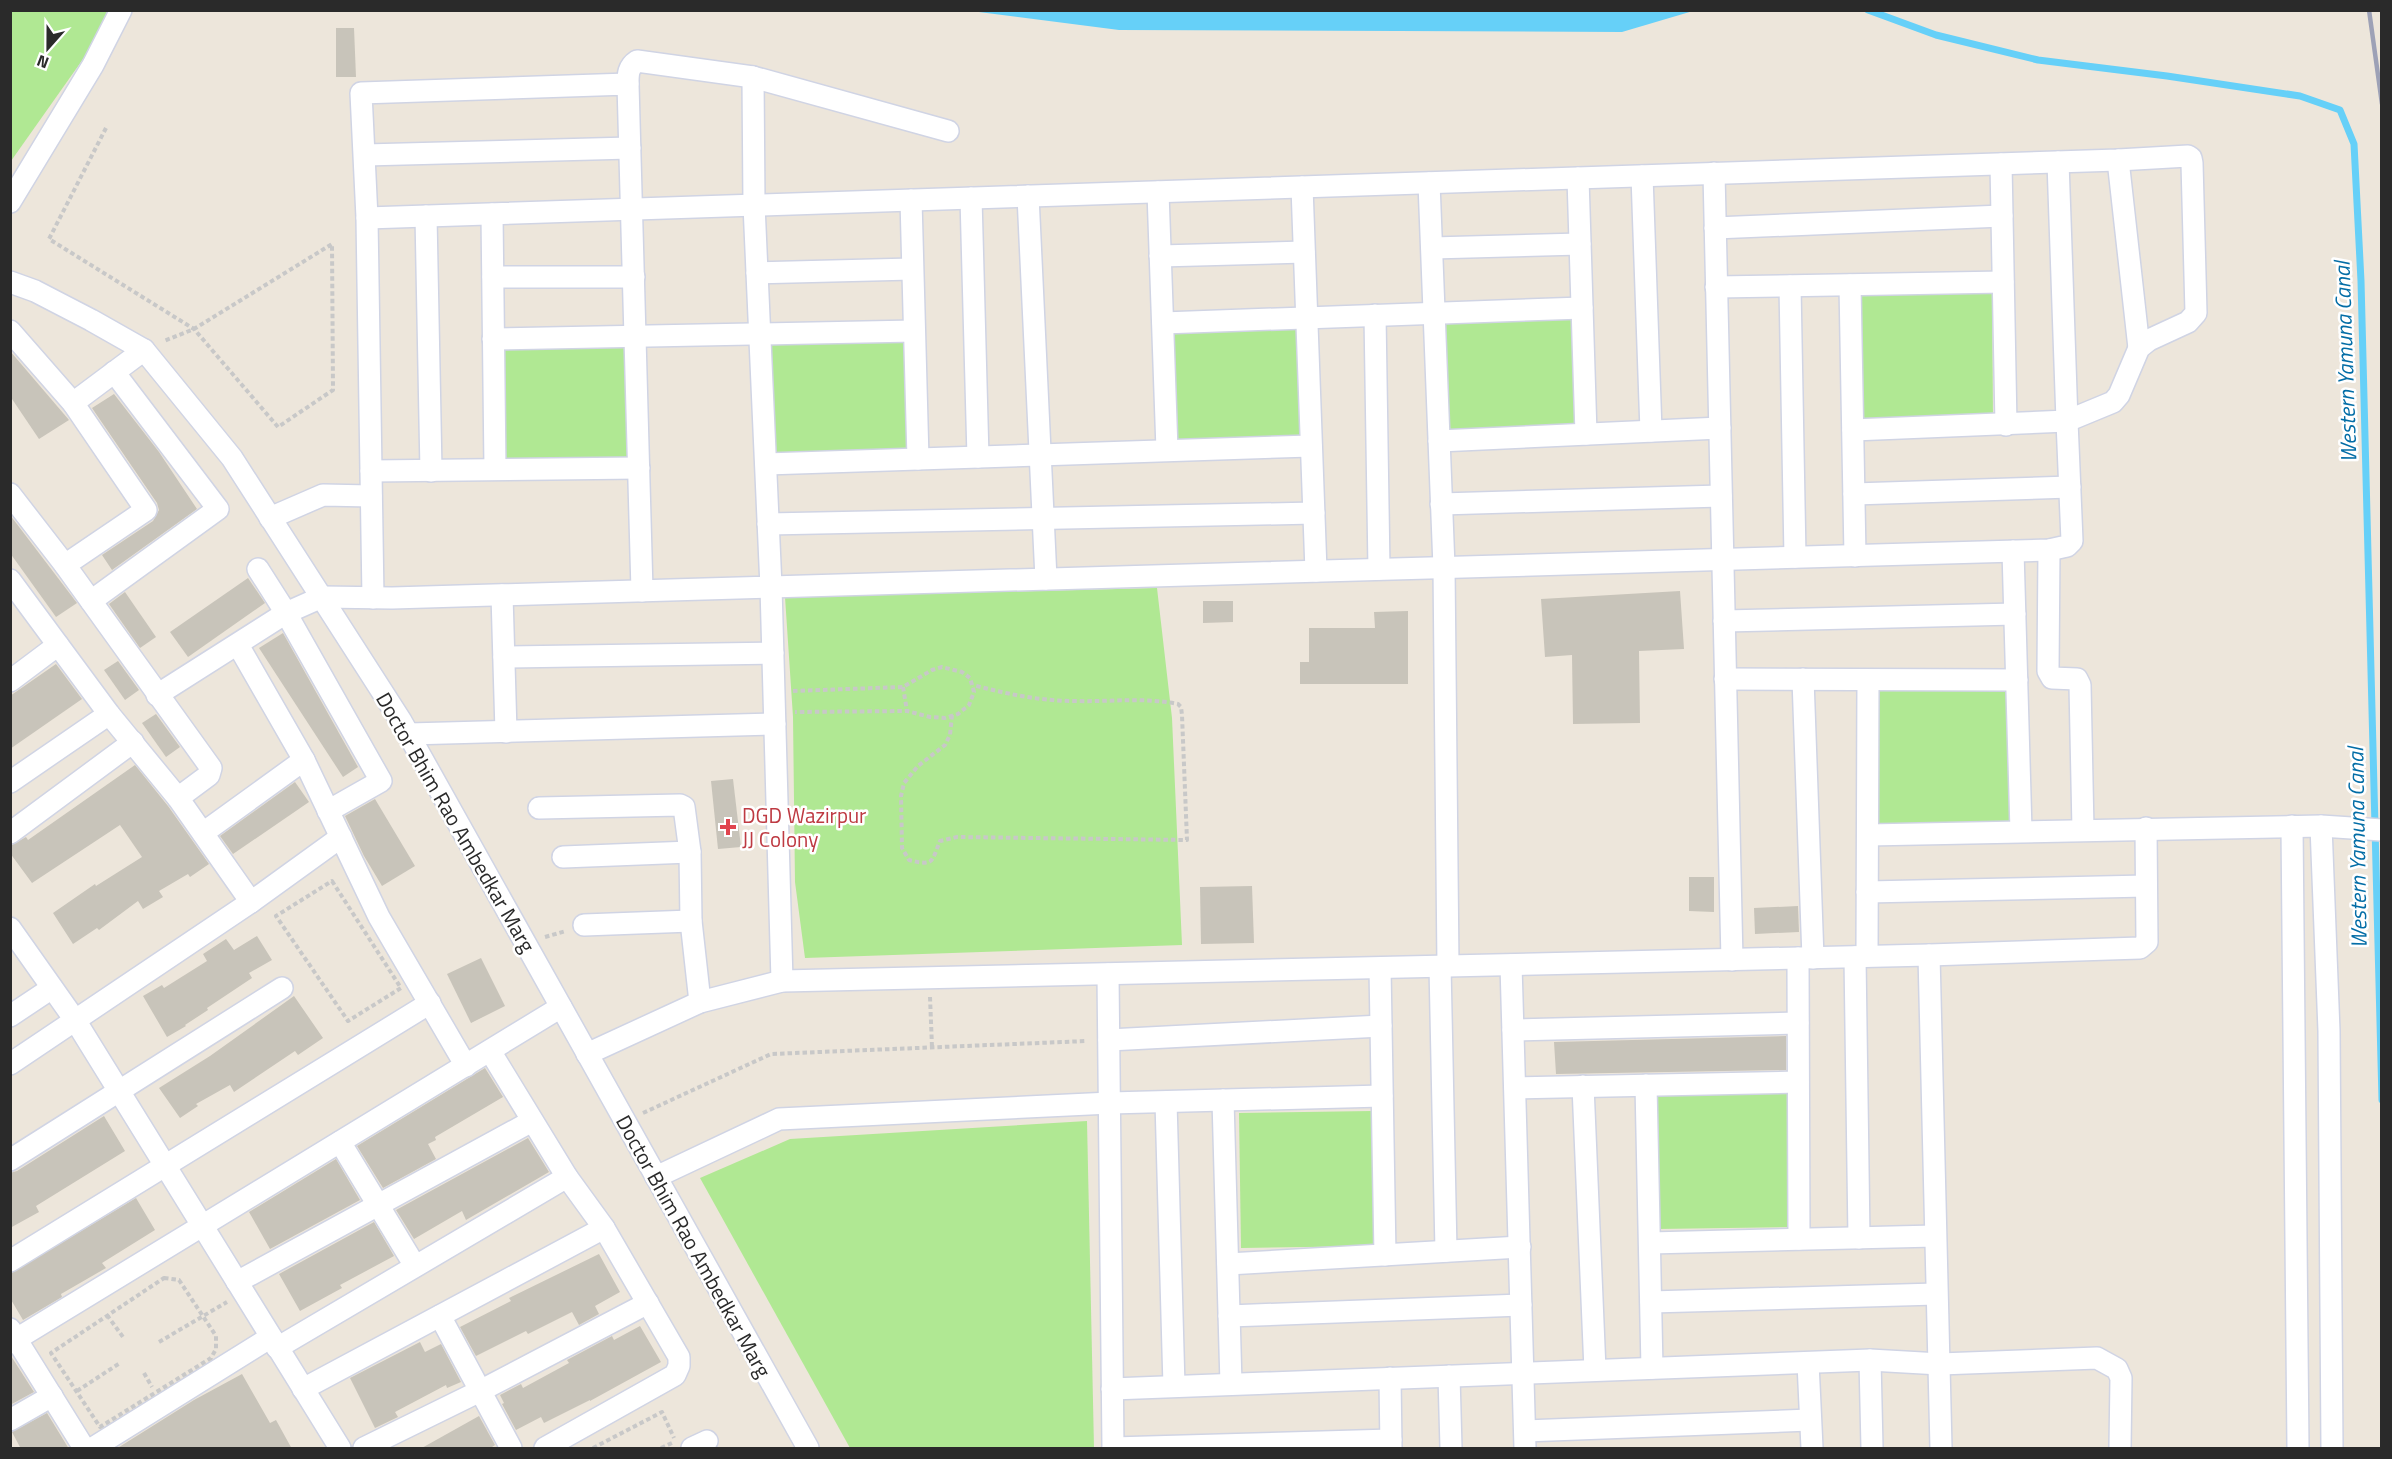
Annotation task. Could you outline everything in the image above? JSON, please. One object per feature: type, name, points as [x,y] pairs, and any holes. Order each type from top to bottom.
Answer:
[{"type":"street","points":[[10,202],[93,65],[121,10]]},
{"type":"street","points":[[642,591],[628,84],[628,71],[631,64],[637,61],[753,77],[948,131]]},
{"type":"street","points":[[753,77],[754,205],[771,587],[782,981]]},
{"type":"street","points":[[373,598],[367,218],[360,96],[363,92],[628,84]]},
{"type":"street","points":[[365,155],[630,148]]},
{"type":"street","points":[[367,218],[2187,156],[2191,158],[2196,313],[2188,322],[2149,340],[2139,348],[2119,395],[2113,402],[2067,421],[1853,430]]},
{"type":"street","points":[[2118,160],[2139,348]]},
{"type":"street","points":[[157,695],[286,613],[322,597],[502,595],[1723,560],[2049,550],[2067,546],[2072,541],[2058,162]]},
{"type":"street","points":[[2001,164],[2006,425]]},
{"type":"street","points":[[1714,173],[1732,960]]},
{"type":"street","points":[[1642,176],[1651,431]]},
{"type":"street","points":[[1578,178],[1586,434]]},
{"type":"street","points":[[1429,183],[1444,567],[1446,1251]]},
{"type":"street","points":[[1302,187],[1316,571]]},
{"type":"street","points":[[1158,192],[1167,450]]},
{"type":"street","points":[[1028,196],[1046,579]]},
{"type":"street","points":[[971,198],[978,457]]},
{"type":"street","points":[[911,200],[918,459]]},
{"type":"street","points":[[492,214],[495,470]]},
{"type":"street","points":[[426,216],[431,471]]},
{"type":"street","points":[[1715,228],[2002,216]]},
{"type":"street","points":[[1432,248],[1580,244]]},
{"type":"street","points":[[1160,256],[1304,252]]},
{"type":"street","points":[[757,273],[912,269]]},
{"type":"street","points":[[493,277],[634,277]]},
{"type":"street","name":"Doctor Bhim Rao Ambedkar Marg","points":[[10,282],[35,291],[144,350],[232,458],[409,734],[808,1449]]},
{"type":"street","points":[[1716,287],[2003,282]]},
{"type":"street","points":[[1850,285],[1855,556]]},
{"type":"street","points":[[1790,286],[1795,557]]},
{"type":"street","points":[[1162,323],[1582,308]]},
{"type":"street","points":[[1375,315],[1379,569]]},
{"type":"street","points":[[10,332],[73,404],[146,510],[65,565]]},
{"type":"street","points":[[494,339],[914,332]]},
{"type":"street","points":[[73,404],[144,350]]},
{"type":"street","points":[[91,601],[218,509],[114,372]]},
{"type":"street","points":[[1439,441],[1720,429]]},
{"type":"street","points":[[766,464],[1311,446]]},
{"type":"street","points":[[371,471],[639,468]]},
{"type":"street","points":[[1854,494],[2070,487]]},
{"type":"street","points":[[10,494],[65,565],[211,768],[209,775],[178,798]]},
{"type":"street","points":[[270,518],[323,495],[371,496]]},
{"type":"street","points":[[1441,504],[1721,496]]},
{"type":"street","points":[[768,524],[1314,513]]},
{"type":"street","points":[[2049,550],[2048,671],[2052,678],[2077,679],[2080,685],[2083,830]]},
{"type":"street","points":[[2013,551],[2021,831]]},
{"type":"street","points":[[258,569],[286,613],[381,781],[328,811]]},
{"type":"street","points":[[14,593],[58,645],[109,714],[178,798],[251,902]]},
{"type":"street","points":[[502,595],[506,732]]},
{"type":"street","points":[[1724,621],[2015,614]]},
{"type":"street","points":[[10,681],[58,645]]},
{"type":"street","points":[[238,645],[304,760],[380,917],[465,1066]]},
{"type":"street","points":[[504,657],[773,653]]},
{"type":"street","points":[[1725,679],[2017,681]]},
{"type":"street","points":[[1799,1239],[1798,1023],[1805,958],[1803,679]]},
{"type":"street","points":[[1858,1238],[1861,957],[1867,892],[1868,680]]},
{"type":"street","points":[[409,734],[506,732],[775,710]]},
{"type":"street","points":[[10,782],[109,714]]},
{"type":"street","points":[[10,833],[133,742]]},
{"type":"street","points":[[203,833],[304,760]]},
{"type":"street","points":[[539,808],[680,805],[686,811],[690,852],[691,921],[700,1002]]},
{"type":"street","points":[[1868,834],[2292,826],[2382,830]]},
{"type":"street","points":[[2292,826],[2298,1449]]},
{"type":"street","points":[[2331,826],[2329,1031],[2332,1449]]},
{"type":"street","points":[[587,1054],[700,1002],[782,981],[1861,957],[2140,948],[2147,942],[2146,828]]},
{"type":"street","points":[[10,1064],[251,902],[341,837]]},
{"type":"street","points":[[563,857],[690,852]]},
{"type":"street","points":[[1867,892],[2146,886]]},
{"type":"street","points":[[584,925],[691,921]]},
{"type":"street","points":[[10,928],[75,1020],[340,1449]]},
{"type":"street","points":[[1929,955],[1941,1449]]},
{"type":"street","points":[[1511,965],[1525,1440],[1810,1420]]},
{"type":"street","points":[[1380,968],[1385,1255]]},
{"type":"street","points":[[1108,974],[1113,1448],[1391,1444],[1390,1378]]},
{"type":"street","points":[[10,1016],[52,988]]},
{"type":"street","points":[[10,1160],[282,988]]},
{"type":"street","points":[[10,1261],[430,1003]]},
{"type":"street","points":[[84,1449],[13,1337],[202,1226],[561,1007]]},
{"type":"street","points":[[1513,1030],[1798,1023]]},
{"type":"street","points":[[1109,1040],[1381,1026]]},
{"type":"street","points":[[490,1051],[567,1177],[604,1227],[679,1357],[679,1366],[675,1376],[545,1449]]},
{"type":"street","points":[[1515,1088],[1798,1082]]},
{"type":"street","points":[[1646,1085],[1652,1368]]},
{"type":"street","points":[[1583,1086],[1595,1371]]},
{"type":"street","points":[[656,1177],[779,1119],[1110,1103],[1382,1096]]},
{"type":"street","points":[[1223,1100],[1231,1384]]},
{"type":"street","points":[[1166,1102],[1174,1386]]},
{"type":"street","points":[[237,1282],[532,1121]]},
{"type":"street","points":[[340,1142],[415,1266]]},
{"type":"street","points":[[93,1449],[274,1342],[415,1266],[567,1177]]},
{"type":"street","points":[[303,1389],[604,1227]]},
{"type":"street","points":[[1650,1244],[1935,1236]]},
{"type":"street","points":[[1228,1264],[1520,1247]]},
{"type":"street","points":[[1651,1302],[1936,1294]]},
{"type":"street","points":[[364,1449],[648,1303]]},
{"type":"street","points":[[1229,1316],[1521,1305]]},
{"type":"street","points":[[440,1316],[511,1449]]},
{"type":"street","points":[[1113,1389],[1870,1360],[1940,1364],[2097,1358],[2117,1369],[2121,1378],[2120,1449]]},
{"type":"street","points":[[1870,1360],[1872,1449]]},
{"type":"street","points":[[1808,1362],[1812,1449]]},
{"type":"street","points":[[1449,1376],[1450,1449]]},
{"type":"street","points":[[10,1420],[52,1396]]},
{"type":"path","points":[[106,128],[49,239],[194,329],[278,427],[333,390],[332,244],[194,329],[144,350]]},
{"type":"path","points":[[942,667],[962,672],[970,678],[975,692],[969,705],[945,718],[907,711],[775,710],[903,687],[932,670],[942,667]]},
{"type":"path","points":[[952,715],[950,735],[945,745],[918,766],[904,783],[901,796],[902,848],[909,860],[930,863],[934,860],[940,841],[957,837],[1186,840],[1182,715],[1178,704],[1135,699],[1076,701],[1030,698],[973,685]]},
{"type":"path","points":[[903,687],[907,711]]},
{"type":"path","points":[[332,881],[363,927],[401,988],[348,1021],[276,916],[332,881]]},
{"type":"path","points":[[525,943],[584,925]]},
{"type":"path","points":[[930,978],[932,1047]]},
{"type":"path","points":[[625,1122],[771,1054],[1109,1040]]},
{"type":"path","points":[[120,1363],[77,1391],[51,1353],[164,1278],[179,1280],[204,1316],[159,1342]]},
{"type":"path","points":[[107,1316],[123,1337]]},
{"type":"path","points":[[144,1373],[155,1394]]},
{"type":"path","points":[[593,1449],[662,1412],[676,1441],[662,1449]]},
{"type":"green space","points":[[11,11],[117,11],[11,161]]},
{"type":"green space","points":[[1992,289],[1993,421],[1861,421],[1859,290]]},
{"type":"green space","points":[[1574,312],[1579,430],[1444,436],[1439,318]]},
{"type":"green space","points":[[1302,320],[1308,439],[1173,444],[1168,326]]},
{"type":"green space","points":[[903,334],[909,452],[774,458],[769,340]]},
{"type":"green space","points":[[630,342],[635,460],[501,465],[495,348]]},
{"type":"green space","points":[[1157,588],[1172,718],[1182,945],[805,958],[795,882],[793,717],[785,597]]},
{"type":"green space","points":[[2008,688],[2010,823],[1877,825],[1875,690]]},
{"type":"green space","points":[[1788,1092],[1790,1227],[1657,1229],[1655,1094]]},
{"type":"green space","points":[[1372,1111],[1374,1246],[1241,1248],[1239,1113]]},
{"type":"green space","points":[[1087,1121],[1094,1448],[850,1448],[700,1178],[790,1139]]},
{"type":"water","points":[[1693,10],[1622,32],[1119,30],[971,11]]},
{"type":"building","points":[[336,28],[354,28],[356,77],[336,77]]},
{"type":"building","points":[[10,351],[69,420],[39,439],[10,396]]},
{"type":"building","points":[[114,394],[159,452],[197,509],[112,570],[102,555],[153,521],[159,510],[157,503],[92,408]]},
{"type":"building","points":[[10,515],[77,603],[56,617],[10,553]]},
{"type":"building","points":[[248,578],[265,603],[188,657],[170,632]]},
{"type":"building","points":[[1680,591],[1684,649],[1639,651],[1640,723],[1573,724],[1572,655],[1545,657],[1541,599]]},
{"type":"building","points":[[125,592],[156,637],[140,648],[109,604]]},
{"type":"building","points":[[1203,601],[1233,601],[1233,622],[1203,623]]},
{"type":"building","points":[[1408,611],[1408,684],[1300,684],[1300,662],[1309,662],[1309,628],[1375,628],[1374,612]]},
{"type":"building","points":[[283,633],[358,767],[343,777],[259,648]]},
{"type":"building","points":[[118,661],[139,690],[125,700],[104,670]]},
{"type":"building","points":[[56,664],[82,699],[10,749],[10,696]]},
{"type":"building","points":[[156,714],[180,747],[166,757],[142,723]]},
{"type":"building","points":[[135,765],[168,806],[209,864],[190,877],[188,874],[159,891],[163,897],[143,909],[138,901],[99,930],[97,928],[73,944],[53,913],[95,884],[96,886],[142,857],[120,825],[32,883],[10,853],[10,846],[26,837],[28,840]]},
{"type":"building","points":[[733,779],[741,847],[718,849],[711,781]]},
{"type":"building","points":[[295,782],[309,802],[233,854],[220,836]]},
{"type":"building","points":[[375,799],[415,866],[382,886],[364,856],[345,816]]},
{"type":"building","points":[[1689,877],[1714,877],[1714,912],[1689,911]]},
{"type":"building","points":[[1252,886],[1254,943],[1201,944],[1200,887]]},
{"type":"building","points":[[1798,906],[1799,932],[1755,934],[1754,908]]},
{"type":"building","points":[[257,936],[272,960],[249,973],[252,978],[167,1037],[143,996],[162,985],[164,988],[207,961],[203,954],[226,939],[234,950]]},
{"type":"building","points":[[481,958],[505,1006],[471,1023],[447,974]]},
{"type":"building","points":[[294,996],[323,1038],[298,1055],[295,1051],[234,1092],[230,1085],[196,1104],[198,1106],[180,1118],[159,1088],[210,1056]]},
{"type":"building","points":[[1786,1036],[1786,1070],[1556,1074],[1554,1042]]},
{"type":"building","points":[[485,1068],[503,1097],[435,1137],[436,1140],[428,1144],[436,1159],[383,1188],[357,1146]]},
{"type":"building","points":[[104,1116],[125,1151],[36,1206],[39,1212],[10,1228],[10,1173],[17,1171]]},
{"type":"building","points":[[528,1138],[549,1172],[466,1220],[462,1211],[414,1239],[396,1210]]},
{"type":"building","points":[[336,1159],[360,1200],[270,1249],[249,1212]]},
{"type":"building","points":[[136,1198],[155,1230],[102,1263],[106,1268],[61,1294],[62,1297],[23,1320],[10,1298],[10,1274]]},
{"type":"building","points":[[374,1222],[394,1256],[340,1285],[342,1288],[300,1311],[279,1274]]},
{"type":"building","points":[[599,1254],[620,1292],[595,1306],[599,1314],[579,1325],[572,1312],[528,1334],[526,1331],[476,1356],[460,1327],[511,1301],[509,1298]]},
{"type":"building","points":[[640,1326],[661,1362],[544,1423],[541,1417],[516,1430],[502,1404],[504,1403],[500,1395],[521,1384],[523,1388],[569,1363],[567,1360],[612,1336],[614,1340]]},
{"type":"building","points":[[420,1342],[425,1352],[441,1344],[461,1382],[447,1388],[446,1385],[395,1412],[398,1417],[375,1428],[350,1378]]},
{"type":"building","points":[[10,1356],[34,1392],[10,1405]]},
{"type":"building","points":[[242,1374],[270,1423],[276,1420],[292,1449],[116,1449],[194,1400]]},
{"type":"building","points":[[47,1413],[69,1449],[21,1449],[12,1432]]},
{"type":"building","points":[[479,1416],[495,1445],[489,1449],[420,1449]]},
{"type":"waterway","name":"Western Yamuna Canal","points":[[1868,10],[1936,35],[2038,60],[2300,96],[2340,110],[2354,144],[2361,281],[2382,1100]]},
{"type":"railway","points":[[2369,10],[2382,104]]},
{"type":"place","name":"DGD Wazirpur JJ Colony","points":[[728,827]]}]
